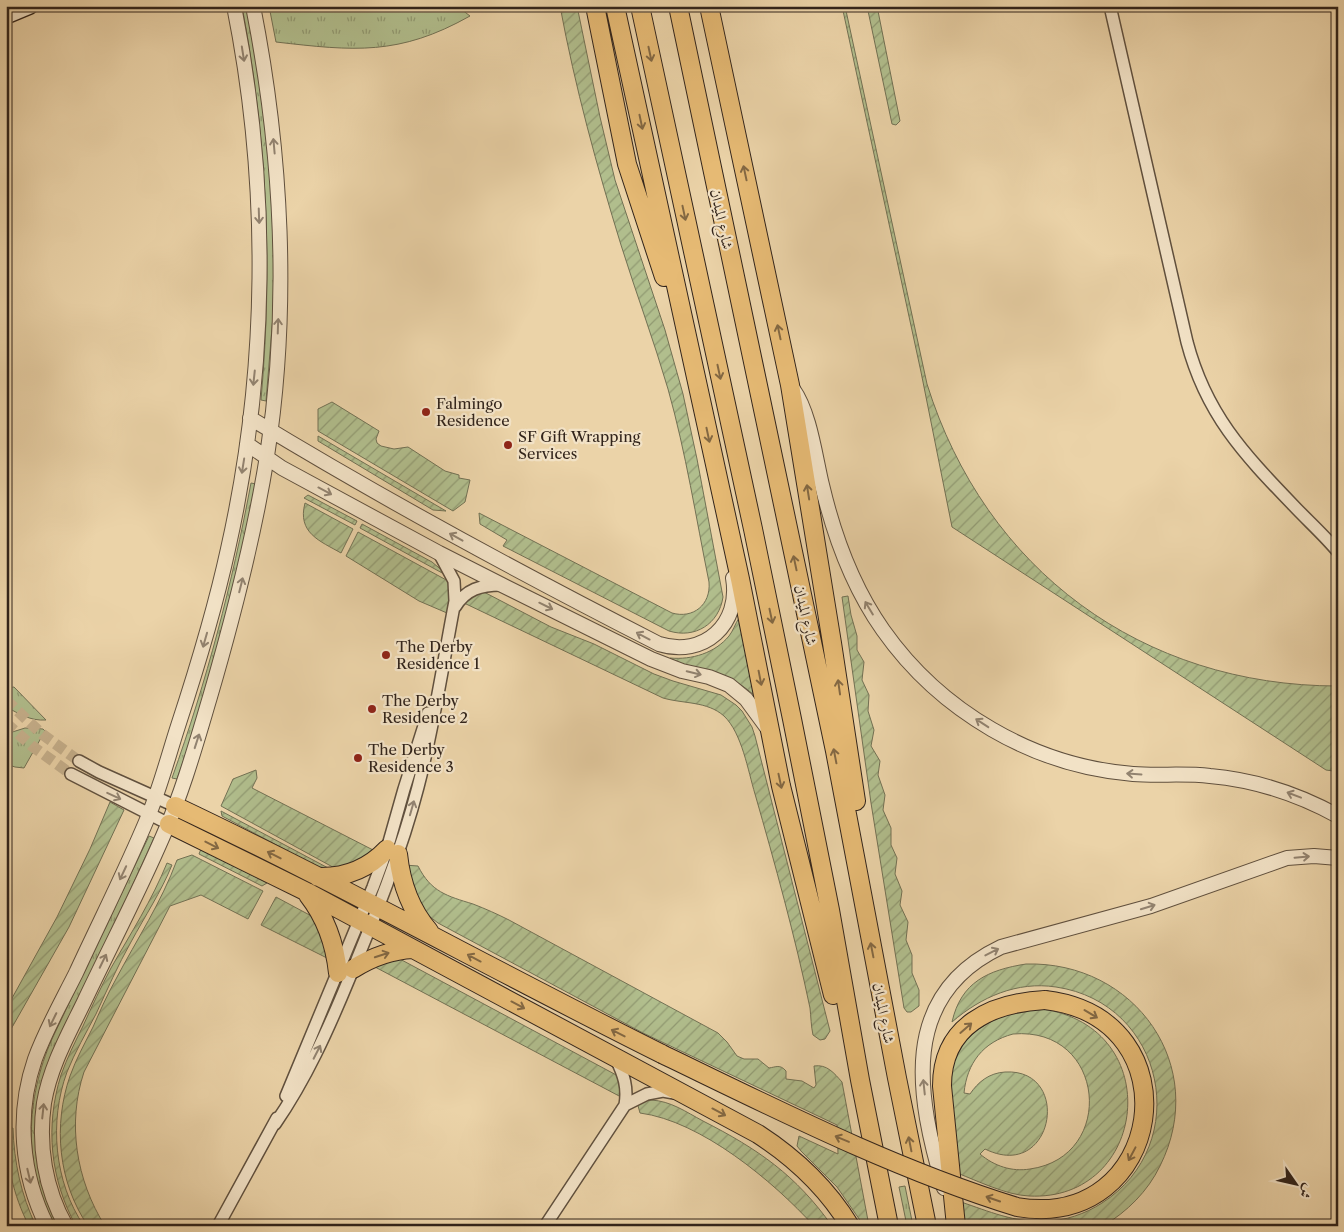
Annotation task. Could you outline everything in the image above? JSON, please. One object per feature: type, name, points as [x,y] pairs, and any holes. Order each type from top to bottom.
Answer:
[{"type":"main road","points":[[6,16],[30,6]]},
{"type":"main road","points":[[595,6],[627,164],[674,305],[687,336]]},
{"type":"main road","points":[[616,6],[789,818],[824,952],[844,1041],[866,1113]]},
{"type":"main road","points":[[640,6],[741,472],[790,710],[830,910],[888,1226]]},
{"type":"main road","name":"شارع الميدان","points":[[678,6],[828,722],[927,1226]]},
{"type":"main road","points":[[709,6],[790,385],[831,634],[858,822],[862,868],[861,892]]},
{"type":"main road","points":[[713,25],[717,6]]},
{"type":"main road","points":[[175,806],[433,935],[547,996],[662,1054],[799,1120],[928,1175],[1017,1207],[1040,1210],[1074,1204],[1097,1193],[1112,1181],[1131,1157],[1141,1133],[1145,1108],[1145,1096],[1140,1071],[1128,1048],[1103,1021],[1081,1008],[1057,1001],[1045,1000],[1010,1004],[988,1012],[959,1034],[947,1053],[942,1074],[942,1086],[956,1222]]},
{"type":"main road","points":[[168,824],[306,892],[750,1129],[788,1155],[826,1193],[850,1226]]},
{"type":"main road","points":[[318,877],[337,876],[356,871],[392,852],[409,900],[418,916],[433,935]]},
{"type":"main road","points":[[306,892],[320,911],[346,971],[380,955],[413,949]]},
{"type":"street","points":[[47,1226],[30,1181],[24,1147],[24,1112],[30,1077],[41,1044],[150,813],[205,641],[218,594],[231,536],[247,444],[259,311],[260,221],[254,132],[234,6]]},
{"type":"street","points":[[66,1226],[50,1188],[43,1154],[42,1120],[48,1086],[59,1054],[130,908],[175,806],[203,721],[234,613],[252,537],[267,458],[278,332],[279,230],[269,100],[253,6]]},
{"type":"street","points":[[1110,6],[1187,342],[1199,379],[1216,414],[1244,451],[1338,552]]},
{"type":"street","points":[[790,385],[799,398],[805,413],[831,521],[853,579],[872,614],[893,644],[919,673],[948,699],[1006,737],[1041,753],[1070,763],[1133,774],[1210,776],[1249,782],[1297,796],[1338,816]]},
{"type":"street","points":[[250,418],[492,557],[667,646],[691,646],[706,641],[719,631],[728,617],[734,594],[728,551],[728,527]]},
{"type":"street","points":[[247,444],[282,468],[502,585],[651,659],[682,671],[709,677],[729,685],[746,699],[771,733]]},
{"type":"street","points":[[218,1226],[318,1050],[392,852],[404,789],[440,678],[454,608],[456,594],[454,581],[439,553]]},
{"type":"street","points":[[454,608],[472,590],[484,586],[502,585]]},
{"type":"street","points":[[79,761],[175,806]]},
{"type":"street","points":[[71,774],[150,813],[168,824]]},
{"type":"street","points":[[956,1222],[934,1148],[925,1100],[922,1062],[926,1035],[935,1010],[949,987],[967,968],[989,953],[1014,943],[1152,906],[1274,862],[1300,856],[1338,858]]},
{"type":"street","points":[[614,1056],[625,1080],[627,1092],[625,1105]]},
{"type":"street","points":[[545,1226],[625,1105],[639,1096],[655,1092],[686,1094]]},
{"type":"green space","points":[[242,6],[247,6],[257,58],[272,186],[273,315],[266,401],[261,400],[267,300],[265,203],[257,105]]},
{"type":"green space","points":[[269,6],[457,6],[470,16],[421,38],[398,44],[353,48],[329,47],[276,42]]},
{"type":"green space","points":[[560,6],[577,6],[615,180],[665,330],[683,394],[697,459],[723,597],[721,607],[711,622],[696,631],[688,633],[669,631],[503,546],[507,540],[480,524],[479,513],[672,613],[687,614],[693,612],[704,603],[707,597],[709,582],[674,413],[595,156],[572,67]]},
{"type":"green space","points":[[842,6],[845,6],[927,384],[953,450],[988,510],[1031,561],[1081,605],[1137,639],[1199,665],[1266,681],[1338,686],[1338,769],[1333,771],[1326,770],[952,527],[921,372]]},
{"type":"green space","points":[[867,6],[877,6],[900,121],[896,125],[892,124]]},
{"type":"green space","points":[[332,402],[379,431],[376,439],[377,443],[381,446],[394,449],[408,447],[445,471],[459,475],[459,478],[470,480],[465,502],[453,511],[318,431],[318,409]]},
{"type":"green space","points":[[318,436],[446,511],[433,510],[318,441]]},
{"type":"green space","points":[[251,483],[256,484],[236,584],[194,731],[177,779],[172,778],[196,705],[227,595]]},
{"type":"green space","points":[[308,495],[357,521],[355,525],[304,498]]},
{"type":"green space","points":[[305,503],[353,529],[341,553],[318,540],[307,529],[303,513]]},
{"type":"green space","points":[[362,524],[432,562],[444,574],[360,528]]},
{"type":"green space","points":[[358,532],[450,582],[447,613],[419,601],[346,556]]},
{"type":"green space","points":[[482,591],[551,627],[594,644],[654,674],[721,695],[742,711],[755,736],[830,1031],[825,1039],[820,1040],[813,1035],[810,1008],[784,900],[744,753],[730,723],[717,711],[703,705],[663,698],[464,603],[467,598]]},
{"type":"green space","points":[[848,596],[857,636],[857,650],[864,662],[862,680],[869,695],[868,711],[874,730],[871,746],[880,761],[878,775],[885,795],[883,810],[891,828],[891,845],[897,858],[895,874],[902,891],[900,905],[908,922],[906,940],[912,955],[912,973],[919,990],[919,1006],[911,1012],[907,1012],[904,1008],[871,803],[842,597]]},
{"type":"green space","points":[[739,618],[757,698],[747,689],[726,677],[669,661],[670,658],[687,658],[717,647],[729,636]]},
{"type":"green space","points":[[14,687],[46,720],[30,718],[6,707],[6,688]]},
{"type":"green space","points":[[25,728],[43,729],[45,731],[24,768],[6,764],[6,734]]},
{"type":"green space","points":[[256,770],[257,778],[252,788],[375,851],[340,871],[221,806],[233,779]]},
{"type":"green space","points":[[110,802],[124,810],[69,927],[6,1038],[6,1009],[57,917],[90,849]]},
{"type":"green space","points":[[221,811],[330,869],[323,869],[314,865],[222,816]]},
{"type":"green space","points":[[149,836],[154,838],[113,928],[60,1035],[39,1165],[60,1226],[55,1226],[44,1203],[37,1180],[33,1156],[31,1132],[37,1085],[52,1039]]},
{"type":"green space","points":[[201,849],[267,883],[262,886],[199,854]]},
{"type":"green space","points":[[192,855],[263,891],[248,919],[201,895],[170,906],[84,1072],[79,1091],[76,1111],[77,1151],[87,1190],[105,1226],[88,1226],[70,1191],[61,1153],[61,1114],[70,1076],[107,997],[156,906],[177,860]]},
{"type":"green space","points":[[167,863],[172,865],[168,875],[122,960],[77,1050],[61,1091],[57,1131],[58,1151],[66,1190],[84,1226],[76,1226],[60,1190],[53,1152],[52,1133],[56,1094],[66,1062],[97,997],[111,968],[148,903]]},
{"type":"green space","points":[[404,865],[418,866],[428,882],[441,892],[509,920],[718,1033],[737,1056],[744,1059],[758,1059],[769,1068],[782,1067],[786,1071],[786,1079],[802,1081],[814,1088],[816,1085],[814,1066],[823,1066],[830,1070],[842,1082],[869,1226],[864,1226],[837,1187],[797,1146],[799,1136],[838,1154],[837,1125],[643,1033],[438,923],[424,912]]},
{"type":"green space","points":[[276,897],[317,919],[329,959],[261,925]]},
{"type":"green space","points":[[398,958],[620,1077],[621,1097],[375,967],[376,961]]},
{"type":"green space","points":[[1026,964],[1065,968],[1100,980],[1129,1000],[1153,1026],[1168,1057],[1175,1092],[1173,1128],[1160,1166],[1136,1200],[1103,1226],[965,1226],[961,1202],[1002,1216],[1034,1221],[1052,1221],[1067,1218],[1082,1214],[1102,1203],[1131,1177],[1149,1147],[1157,1113],[1154,1079],[1143,1047],[1122,1019],[1093,998],[1056,987],[1027,986],[987,998],[952,1022],[962,997],[978,980],[1000,970]]},
{"type":"green space","points":[[1042,1009],[1082,1022],[1110,1047],[1125,1078],[1127,1112],[1119,1144],[1099,1172],[1069,1190],[1029,1196],[1020,1195],[992,1187],[957,1173],[946,1081],[960,1046],[977,1030],[997,1018],[1019,1011]],"holes":[[[1013,1034],[1044,1037],[1067,1050],[1082,1070],[1089,1094],[1087,1119],[1077,1142],[1058,1159],[1030,1169],[1010,1169],[991,1162],[980,1154],[985,1149],[1008,1155],[1027,1151],[1040,1139],[1046,1122],[1047,1104],[1040,1087],[1026,1076],[1005,1072],[994,1074],[984,1079],[970,1094],[964,1093],[966,1082],[978,1055],[993,1042]]]},
{"type":"green space","points":[[651,1100],[665,1102],[678,1108],[723,1131],[758,1153],[790,1178],[832,1226],[814,1226],[778,1190],[711,1140],[663,1118],[640,1113],[637,1102]]},
{"type":"green space","points":[[6,1128],[13,1128],[19,1178],[36,1226],[29,1226],[15,1190],[7,1153]]},
{"type":"green space","points":[[905,1186],[913,1226],[907,1226],[899,1187]]},
{"type":"tunnel","points":[[6,700],[42,734],[79,761]]},
{"type":"tunnel","points":[[6,723],[32,746],[71,774]]},
{"type":"place","name":"Falmingo Residence","points":[[426,412]]},
{"type":"place","name":"SF Gift Wrapping Services","points":[[508,445]]},
{"type":"place","name":"The Derby Residence 1","points":[[386,655]]},
{"type":"place","name":"The Derby Residence 2","points":[[372,709]]},
{"type":"place","name":"The Derby Residence 3","points":[[358,758]]}]
